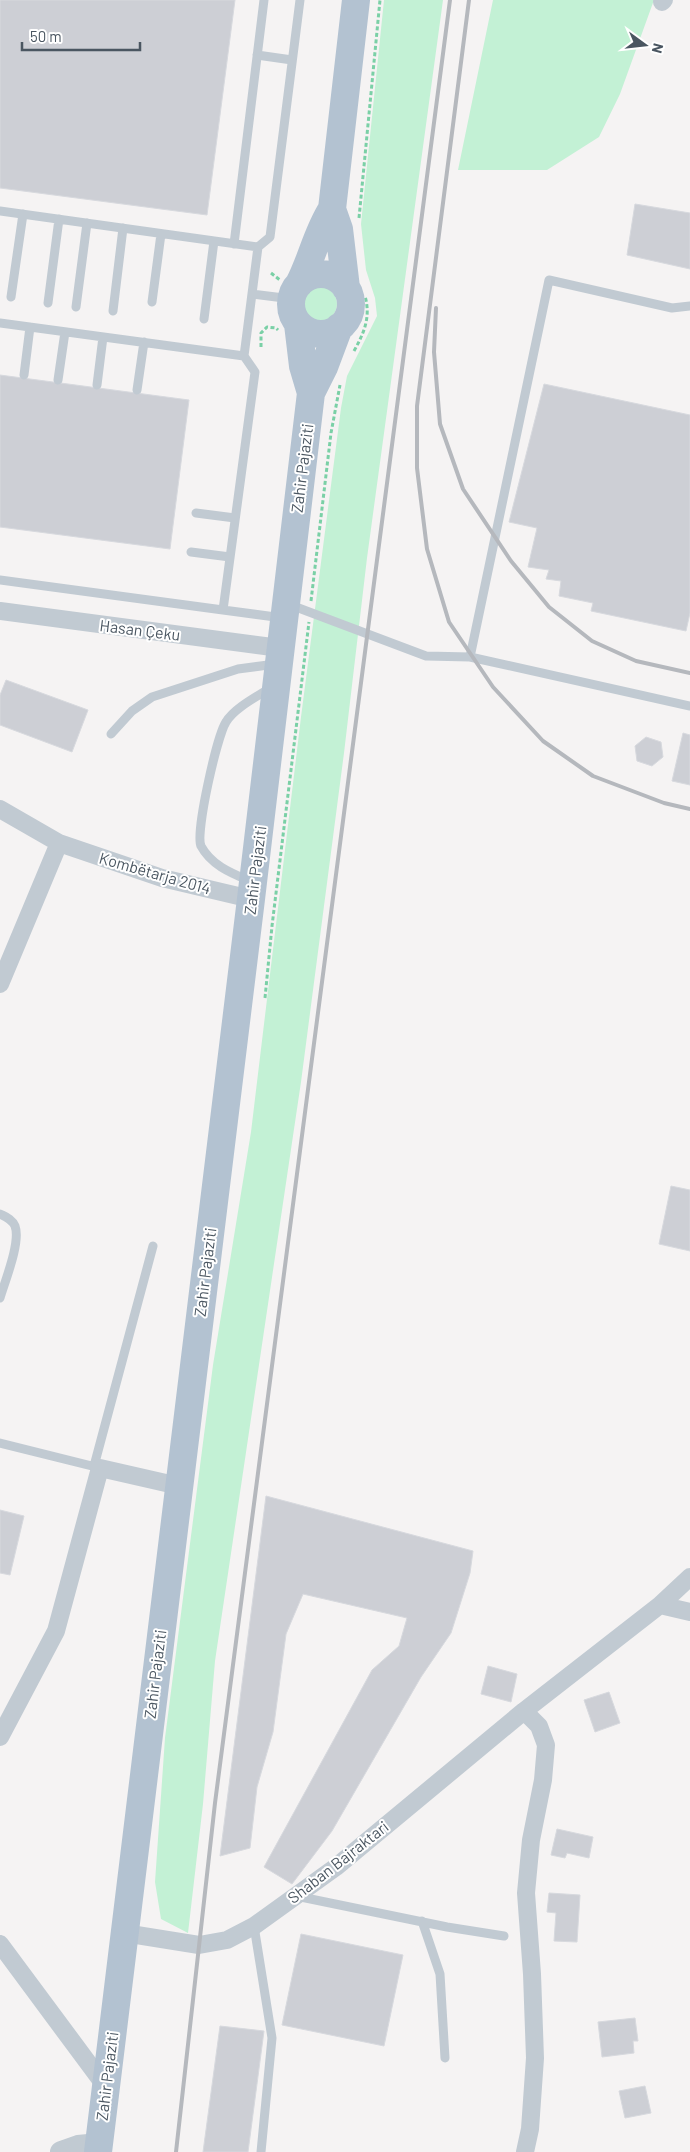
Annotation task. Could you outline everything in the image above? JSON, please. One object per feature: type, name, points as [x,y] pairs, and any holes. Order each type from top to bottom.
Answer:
[{"type":"main road","points":[[332,209],[321,225],[314,250],[294,296],[306,331],[315,334],[324,334],[340,327],[346,321],[355,289],[332,209],[356,0]]},
{"type":"main road","points":[[294,296],[307,277],[324,274],[333,276],[355,289]]},
{"type":"main road","name":"Zahir Pajaziti","points":[[99,2148],[278,665],[298,610],[311,393],[303,366],[294,296]]},
{"type":"main road","name":"Zahir Pajaziti","points":[[311,393],[340,327]]},
{"type":"street","name":"Hasan Çeku","points":[[0,611],[278,665]]},
{"type":"street","name":"Kombëtarja 2014","points":[[0,810],[59,844],[162,878],[252,891]]},
{"type":"street","points":[[0,984],[59,844]]},
{"type":"street","points":[[0,1736],[56,1630],[97,1467],[179,1486]]},
{"type":"street","name":"Shaban Bajraktari","points":[[124,1933],[199,1944],[227,1940],[254,1926],[336,1867],[524,1710],[660,1605],[690,1577]]},
{"type":"street","points":[[660,1605],[690,1612]]},
{"type":"street","points":[[524,1710],[539,1726],[546,1745],[543,1780],[530,1840],[526,1893],[532,1974],[535,2058],[530,2129],[525,2152]]},
{"type":"street","points":[[0,1944],[106,2087]]},
{"type":"street","points":[[61,2152],[78,2146],[99,2148]]},
{"type":"lane","points":[[234,244],[264,0]]},
{"type":"lane","points":[[223,610],[254,372],[244,356],[258,247],[270,236],[300,0]]},
{"type":"lane","points":[[257,55],[292,60]]},
{"type":"lane","points":[[0,211],[258,247]]},
{"type":"lane","points":[[11,297],[22,214]]},
{"type":"lane","points":[[48,303],[59,220]]},
{"type":"lane","points":[[76,307],[87,223]]},
{"type":"lane","points":[[113,311],[123,228]]},
{"type":"lane","points":[[152,302],[161,234]]},
{"type":"lane","points":[[204,319],[214,241]]},
{"type":"lane","points":[[470,657],[550,280],[672,308],[690,306]]},
{"type":"lane","points":[[252,294],[294,296]]},
{"type":"lane","points":[[0,323],[244,356]]},
{"type":"lane","points":[[24,374],[30,327]]},
{"type":"lane","points":[[58,380],[65,332]]},
{"type":"lane","points":[[97,385],[103,337]]},
{"type":"lane","points":[[137,390],[144,342]]},
{"type":"lane","points":[[196,513],[235,518]]},
{"type":"lane","points":[[191,552],[230,557]]},
{"type":"lane","points":[[0,580],[223,610],[298,610],[426,656],[470,657],[690,706]]},
{"type":"lane","points":[[111,734],[132,711],[152,697],[238,669],[278,665]]},
{"type":"lane","points":[[252,891],[211,861],[200,844],[204,809],[214,752],[226,721],[248,702],[278,665]]},
{"type":"lane","points":[[0,1214],[9,1218],[14,1224],[16,1232],[16,1242],[0,1298]]},
{"type":"lane","points":[[0,1443],[97,1467],[153,1246]]},
{"type":"lane","points":[[296,1896],[422,1921],[447,1928],[504,1936]]},
{"type":"lane","points":[[422,1921],[440,1974],[445,2058]]},
{"type":"lane","points":[[254,1926],[272,2038],[261,2152]]},
{"type":"path","points":[[359,221],[380,0]]},
{"type":"path","points":[[270,273],[281,281],[294,296]]},
{"type":"path","points":[[350,358],[368,320],[369,309],[355,289]]},
{"type":"path","points":[[265,998],[298,610],[341,381]]},
{"type":"green space","points":[[384,0],[443,0],[367,558],[344,753],[301,1082],[215,1661],[203,1804],[188,1933],[161,1919],[155,1882],[165,1738],[213,1365],[251,1132],[301,717],[341,408],[347,376],[377,316],[375,298],[366,270],[361,224]]},
{"type":"green space","points":[[493,0],[654,0],[620,94],[599,137],[547,170],[458,170]]},
{"type":"green space","points":[[320,287],[332,292],[337,304],[332,316],[320,321],[308,316],[303,304],[308,292]]},
{"type":"building","points":[[0,0],[235,0],[207,215],[0,188]]},
{"type":"building","points":[[635,204],[690,213],[690,269],[627,255]]},
{"type":"building","points":[[0,375],[189,400],[170,549],[0,527]]},
{"type":"building","points":[[544,384],[690,415],[690,613],[686,631],[591,611],[593,603],[559,596],[561,581],[546,579],[549,570],[528,567],[537,528],[509,522]]},
{"type":"building","points":[[6,680],[88,710],[72,752],[0,725],[0,695]]},
{"type":"building","points":[[683,733],[690,735],[690,785],[672,781]]},
{"type":"building","points":[[646,737],[661,742],[663,757],[652,766],[637,761],[635,746]]},
{"type":"building","points":[[671,1186],[690,1190],[690,1251],[659,1244]]},
{"type":"building","points":[[266,1496],[473,1551],[470,1573],[451,1633],[421,1677],[332,1831],[292,1884],[264,1867],[372,1670],[399,1646],[407,1618],[303,1594],[286,1634],[273,1732],[257,1787],[250,1848],[220,1856]]},
{"type":"building","points":[[0,1510],[24,1516],[10,1575],[0,1573]]},
{"type":"building","points":[[488,1666],[517,1674],[511,1702],[481,1694]]},
{"type":"building","points":[[609,1692],[620,1723],[595,1732],[584,1700]]},
{"type":"building","points":[[557,1829],[593,1837],[589,1858],[567,1853],[565,1858],[551,1855]]},
{"type":"building","points":[[549,1893],[580,1895],[577,1942],[554,1941],[556,1913],[547,1912]]},
{"type":"building","points":[[301,1934],[403,1955],[384,2046],[282,2025]]},
{"type":"building","points":[[635,2018],[638,2041],[633,2041],[634,2053],[602,2057],[598,2022]]},
{"type":"building","points":[[220,2026],[264,2031],[248,2152],[203,2152]]},
{"type":"building","points":[[645,2086],[651,2113],[625,2118],[619,2091]]},
{"type":"railway","points":[[176,2152],[215,1803],[450,0]]},
{"type":"railway","points":[[469,0],[417,406],[417,468],[427,549],[449,622],[493,687],[543,741],[593,776],[664,803],[690,809]]},
{"type":"railway","points":[[436,308],[434,352],[440,424],[463,489],[511,561],[549,607],[592,641],[636,661],[690,673]]}]
